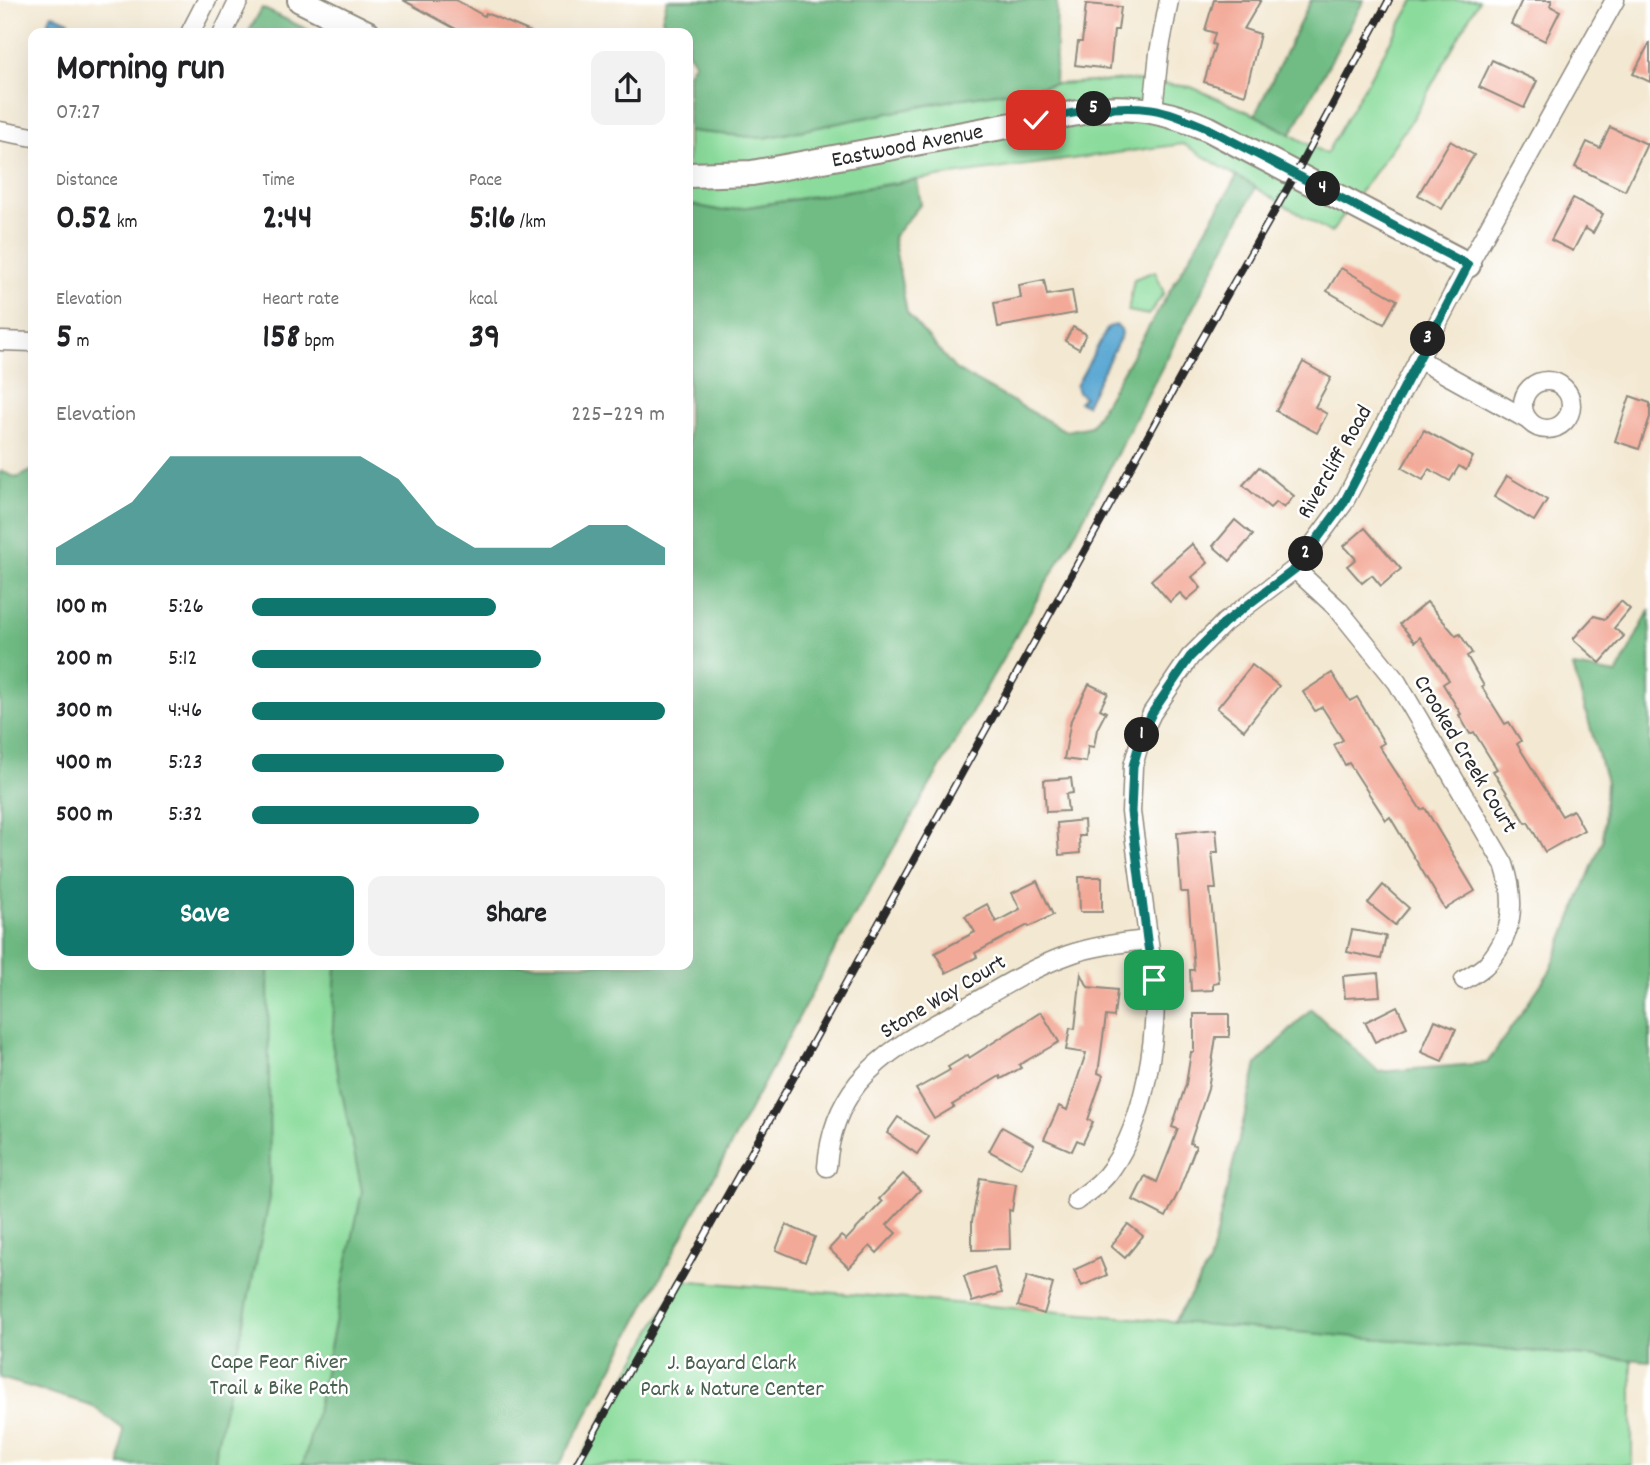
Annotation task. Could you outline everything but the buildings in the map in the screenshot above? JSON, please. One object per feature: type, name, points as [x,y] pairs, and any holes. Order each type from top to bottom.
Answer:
[{"type":"street","points":[[193,28],[207,0]]},
{"type":"street","points":[[225,28],[239,0]]},
{"type":"street","points":[[300,0],[357,28]]},
{"type":"street","points":[[1153,110],[1159,53],[1169,0]]},
{"type":"street","name":"Rivercliff Road","points":[[1076,1202],[1114,1166],[1136,1114],[1154,1037],[1156,1003],[1131,812],[1133,766],[1142,734],[1152,713],[1190,657],[1224,623],[1295,569],[1343,504],[1468,265],[1615,0]]},
{"type":"street","name":"Eastwood Avenue","points":[[693,175],[752,173],[1099,108],[1153,110],[1209,129],[1468,265]]},
{"type":"street","points":[[0,131],[28,136]]},
{"type":"street","points":[[0,341],[28,342]]},
{"type":"street","points":[[1418,359],[1528,420]]},
{"type":"street","name":"Crooked Creek Court","points":[[1295,569],[1338,609],[1398,682],[1504,864],[1512,887],[1508,927],[1499,948],[1486,966],[1464,980]]},
{"type":"street","name":"Stone Way Court","points":[[827,1167],[829,1147],[844,1104],[871,1068],[898,1047],[1037,967],[1090,948],[1147,940]]},
{"type":"green space","points":[[667,0],[1057,0],[1055,84],[958,99],[764,138],[693,131],[693,28],[669,28],[662,19]]},
{"type":"green space","points":[[1311,0],[1364,0],[1291,134],[1255,115]]},
{"type":"green space","points":[[1414,0],[1479,0],[1414,117],[1331,233],[1183,144],[900,182],[723,211],[693,205],[693,131],[764,138],[958,99],[1055,84],[1128,80],[1191,87],[1255,115],[1326,154]]},
{"type":"green space","points":[[262,8],[304,28],[251,28]]},
{"type":"green space","points":[[1237,176],[1256,187],[1081,523],[831,957],[559,1465],[303,1465],[318,1406],[362,1191],[332,1044],[336,970],[693,970],[693,205],[723,211],[917,180],[921,204],[893,237],[907,313],[955,369],[1066,431],[1091,426]]},
{"type":"green space","points":[[1155,271],[1164,293],[1148,315],[1128,311],[1134,279]]},
{"type":"green space","points":[[1,471],[17,478],[28,472],[28,970],[268,970],[270,1198],[216,1449],[215,1465],[120,1465],[123,1429],[91,1405],[0,1378],[0,473]]},
{"type":"green space","points":[[1650,609],[1650,1361],[1174,1322],[1209,1264],[1257,1064],[1311,1009],[1379,1072],[1487,1063],[1550,971],[1603,839],[1606,782],[1573,667],[1617,674]]},
{"type":"green space","points":[[0,800],[28,939],[28,952]]},
{"type":"green space","name":"Cape Fear River Trail & Bike Path","points":[[31,970],[364,970],[477,1020],[303,1465],[215,1465],[216,1449],[102,1354]]},
{"type":"green space","name":"J. Bayard Clark Park & Nature Center","points":[[680,1280],[1632,1360],[1632,1465],[577,1465]]},
{"type":"water","points":[[52,14],[69,21],[66,28],[45,28]]},
{"type":"water","points":[[1116,325],[1122,334],[1086,405],[1079,402],[1084,397],[1076,386],[1108,327]]},
{"type":"railway","points":[[576,1465],[1295,175],[1389,0]]},
{"type":"route","points":[[1036,120],[1099,108],[1122,107],[1178,116],[1209,129],[1468,265],[1343,504],[1295,569],[1224,623],[1190,657],[1152,713],[1142,734],[1133,766],[1131,812],[1154,980]]}]
